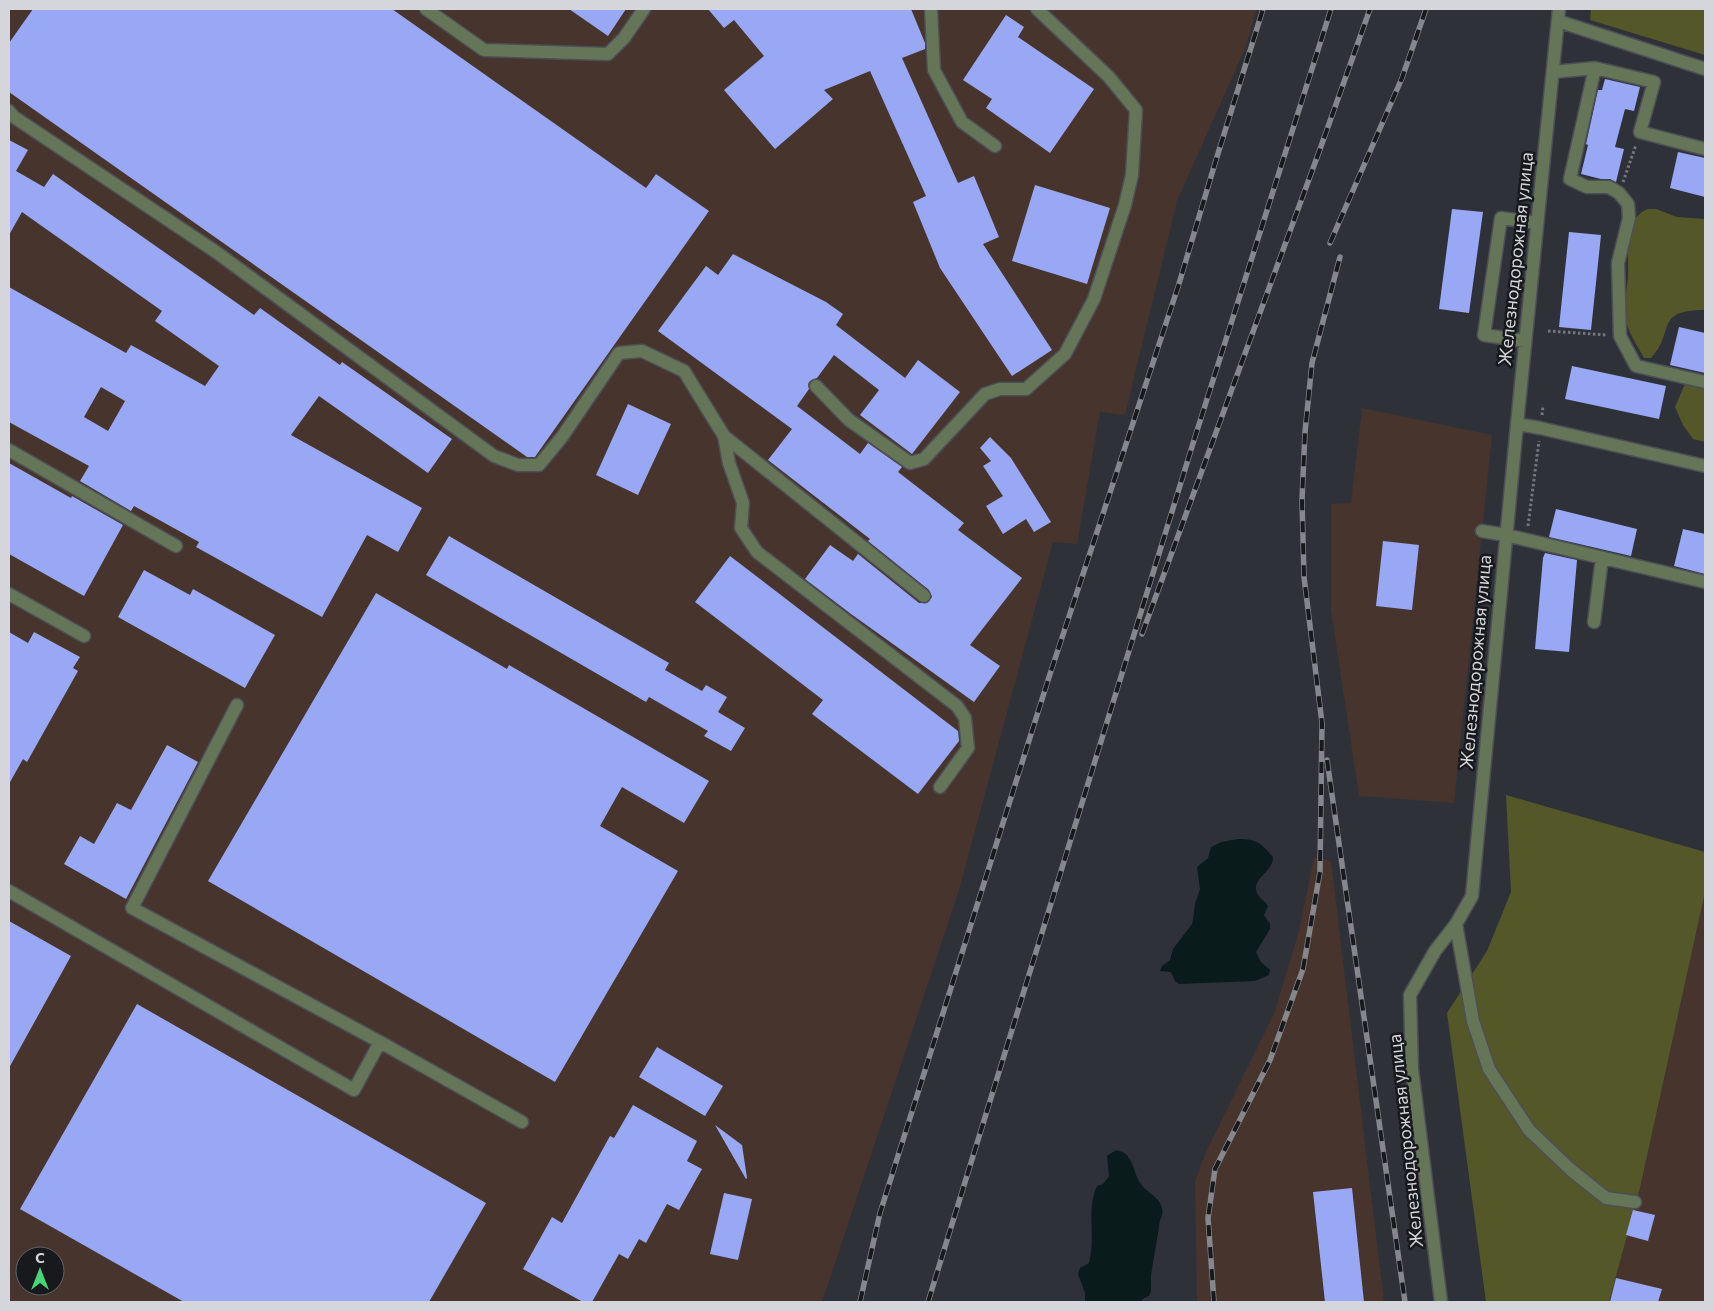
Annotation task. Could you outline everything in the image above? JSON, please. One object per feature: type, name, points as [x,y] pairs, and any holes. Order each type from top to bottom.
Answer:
[{"type":"street","points":[[426,9],[484,50],[608,54],[624,38],[644,9]]},
{"type":"street","points":[[931,9],[934,70],[962,122],[995,146]]},
{"type":"street","points":[[816,386],[849,420],[910,463],[924,459],[985,394],[1000,389],[1026,389],[1066,354],[1094,299],[1125,205],[1132,175],[1136,110],[1109,76],[1039,10]]},
{"type":"street","points":[[1559,15],[1705,69]]},
{"type":"street","name":"Железнодорожная улица","points":[[1441,1302],[1412,1069],[1410,994],[1472,896],[1525,342],[1559,15]]},
{"type":"street","points":[[1553,72],[1595,68],[1654,82],[1640,132],[1705,149]]},
{"type":"street","points":[[1595,68],[1570,179],[1586,187],[1609,187],[1620,193],[1628,204],[1629,218],[1618,263],[1620,336],[1636,366],[1705,382]]},
{"type":"street","points":[[9,111],[22,122],[216,252],[494,456],[518,465],[540,465],[562,438],[619,353],[642,351],[684,371],[724,436],[924,596]]},
{"type":"street","points":[[1525,342],[1484,335],[1501,218],[1538,223]]},
{"type":"street","points":[[1517,424],[1705,466]]},
{"type":"street","points":[[724,436],[729,463],[743,504],[741,528],[757,552],[957,706],[965,718],[968,748],[940,787]]},
{"type":"street","points":[[9,450],[176,546]]},
{"type":"street","points":[[1482,531],[1705,582]]},
{"type":"street","points":[[1594,622],[1602,558]]},
{"type":"street","points":[[9,594],[84,636]]},
{"type":"street","points":[[237,705],[132,908],[380,1042],[522,1122]]},
{"type":"street","points":[[9,891],[354,1090],[380,1042]]},
{"type":"street","points":[[1456,924],[1473,1021],[1489,1069],[1529,1130],[1571,1170],[1606,1198],[1635,1202]]},
{"type":"path","points":[[1620,193],[1640,132]]},
{"type":"path","points":[[1548,331],[1620,336]]},
{"type":"path","points":[[1526,540],[1543,405]]},
{"type":"shaded area","points":[[9,9],[1257,9],[1245,49],[1177,201],[1125,415],[1100,412],[1077,544],[1053,542],[959,890],[822,1302],[9,1302]]},
{"type":"shaded area","points":[[1362,408],[1492,435],[1454,803],[1359,796],[1331,610],[1331,504],[1351,503]]},
{"type":"shaded area","points":[[1238,839],[1258,843],[1273,857],[1270,867],[1259,879],[1256,888],[1258,895],[1268,906],[1264,915],[1270,924],[1270,929],[1256,952],[1261,962],[1270,970],[1269,975],[1255,981],[1179,984],[1175,981],[1171,972],[1160,971],[1162,966],[1170,960],[1173,949],[1192,924],[1195,904],[1200,889],[1197,867],[1208,858],[1211,847],[1221,842]]},
{"type":"shaded area","points":[[1314,857],[1331,861],[1384,1302],[1197,1302],[1195,1181],[1206,1152],[1274,1014],[1299,931]]},
{"type":"shaded area","points":[[1705,892],[1705,1302],[1609,1302],[1640,1188]]},
{"type":"shaded area","points":[[1116,1150],[1127,1155],[1141,1184],[1159,1201],[1162,1208],[1151,1275],[1151,1291],[1149,1296],[1140,1302],[1085,1302],[1085,1293],[1078,1274],[1080,1268],[1089,1263],[1091,1253],[1092,1204],[1097,1186],[1103,1184],[1109,1176],[1107,1156]]},
{"type":"green space","points":[[1591,9],[1705,9],[1705,55],[1590,20]]},
{"type":"green space","points":[[1648,209],[1656,209],[1677,217],[1705,219],[1705,310],[1689,311],[1672,318],[1663,340],[1651,358],[1644,358],[1628,327],[1624,306],[1631,229],[1634,220]]},
{"type":"green space","points":[[1690,381],[1705,381],[1705,442],[1693,439],[1683,425],[1675,407],[1684,386]]},
{"type":"green space","points":[[1506,795],[1705,852],[1705,892],[1640,1188],[1609,1302],[1486,1302],[1447,1013],[1487,951],[1511,892]]},
{"type":"building","points":[[33,9],[392,9],[646,188],[656,174],[709,211],[535,457],[527,457],[9,92],[9,43]]},
{"type":"building","points":[[569,9],[626,9],[608,36]]},
{"type":"building","points":[[708,9],[911,9],[925,43],[925,49],[902,58],[958,183],[974,176],[999,237],[983,244],[1052,350],[1012,376],[940,268],[913,202],[926,196],[870,71],[824,90],[833,99],[775,149],[724,90],[764,56],[734,20],[724,28]]},
{"type":"building","points":[[1006,15],[1024,27],[1018,37],[1094,89],[1050,153],[986,108],[992,99],[963,80]]},
{"type":"building","points":[[1605,79],[1640,87],[1634,111],[1625,109],[1615,147],[1624,149],[1616,182],[1610,179],[1601,179],[1581,174],[1598,90],[1602,90]]},
{"type":"building","points":[[9,140],[28,150],[16,171],[44,187],[53,174],[254,315],[260,308],[340,365],[342,362],[452,439],[428,473],[319,396],[291,435],[422,508],[398,552],[367,535],[322,617],[196,547],[199,542],[134,506],[131,511],[80,481],[89,466],[9,422],[9,287],[126,353],[131,345],[205,386],[219,366],[155,321],[162,311],[22,212],[9,235]],"holes":[[[101,387],[125,401],[108,431],[84,417]]]},
{"type":"building","points":[[1678,152],[1705,158],[1705,197],[1670,188]]},
{"type":"building","points":[[1035,185],[1110,208],[1087,284],[1012,261]]},
{"type":"building","points":[[1452,209],[1483,212],[1469,313],[1439,309]]},
{"type":"building","points":[[1569,232],[1601,235],[1591,330],[1559,327]]},
{"type":"building","points":[[733,254],[826,302],[843,314],[836,325],[905,378],[918,360],[960,392],[912,454],[860,415],[879,390],[834,355],[817,378],[810,381],[808,384],[809,389],[797,406],[860,454],[868,443],[902,467],[898,472],[964,523],[958,530],[1022,578],[970,645],[1000,666],[974,702],[805,579],[830,545],[853,561],[858,554],[919,603],[927,603],[932,597],[929,590],[868,541],[870,539],[768,460],[792,429],[658,331],[706,266],[718,275]]},
{"type":"building","points":[[1679,327],[1705,333],[1705,373],[1670,365]]},
{"type":"building","points":[[1572,366],[1666,386],[1659,419],[1565,399]]},
{"type":"building","points":[[628,404],[671,424],[638,495],[596,475]]},
{"type":"building","points":[[990,437],[1011,458],[1051,522],[1034,532],[1026,519],[1003,534],[986,506],[1003,496],[983,466],[991,461],[980,448]]},
{"type":"building","points":[[9,463],[123,525],[84,596],[9,554]]},
{"type":"building","points":[[1556,509],[1637,529],[1631,556],[1549,537]]},
{"type":"building","points":[[1683,529],[1705,534],[1705,574],[1674,566]]},
{"type":"building","points":[[449,536],[669,663],[665,670],[702,691],[706,685],[727,697],[718,712],[745,728],[731,751],[704,736],[708,731],[649,697],[646,702],[426,575]]},
{"type":"building","points":[[1383,541],[1419,545],[1412,610],[1376,606]]},
{"type":"building","points":[[1545,553],[1577,560],[1569,652],[1535,649]]},
{"type":"building","points":[[730,556],[958,731],[959,741],[918,794],[812,714],[823,700],[695,602]]},
{"type":"building","points":[[144,570],[190,595],[193,589],[275,635],[245,688],[118,617]]},
{"type":"building","points":[[376,593],[507,669],[509,665],[709,781],[684,823],[622,787],[600,826],[678,871],[555,1082],[208,881]]},
{"type":"building","points":[[9,632],[28,643],[34,632],[80,657],[73,668],[78,671],[27,762],[23,759],[9,784]]},
{"type":"building","points":[[167,745],[198,762],[126,899],[64,864],[80,836],[94,844],[117,803],[131,810]]},
{"type":"building","points":[[9,921],[71,956],[9,1068]]},
{"type":"building","points":[[137,1004],[486,1203],[429,1302],[184,1302],[20,1209]]},
{"type":"building","points":[[657,1047],[723,1086],[705,1116],[639,1077]]},
{"type":"building","points":[[633,1105],[697,1141],[687,1161],[702,1169],[679,1210],[667,1204],[646,1243],[639,1239],[628,1259],[619,1254],[592,1302],[583,1302],[523,1269],[552,1217],[562,1223],[610,1136],[614,1138]]},
{"type":"building","points":[[715,1125],[742,1145],[746,1179]]},
{"type":"building","points":[[1352,1188],[1364,1302],[1325,1302],[1313,1192]]},
{"type":"building","points":[[724,1193],[752,1199],[738,1260],[710,1254]]},
{"type":"building","points":[[1633,1210],[1655,1215],[1648,1241],[1626,1235]]},
{"type":"building","points":[[1616,1278],[1662,1289],[1658,1302],[1610,1302]]},
{"type":"railway","points":[[860,1302],[880,1213],[1050,674],[1178,287],[1263,9]]},
{"type":"railway","points":[[928,1302],[1195,437],[1331,9]]},
{"type":"railway","points":[[1142,634],[1370,9]]},
{"type":"railway","points":[[1330,243],[1402,78],[1426,9]]},
{"type":"railway","points":[[1214,1302],[1208,1218],[1215,1169],[1270,1060],[1303,969],[1320,872],[1322,723],[1304,577],[1302,500],[1305,432],[1312,363],[1340,257]]},
{"type":"railway","points":[[1327,760],[1405,1302]]}]
